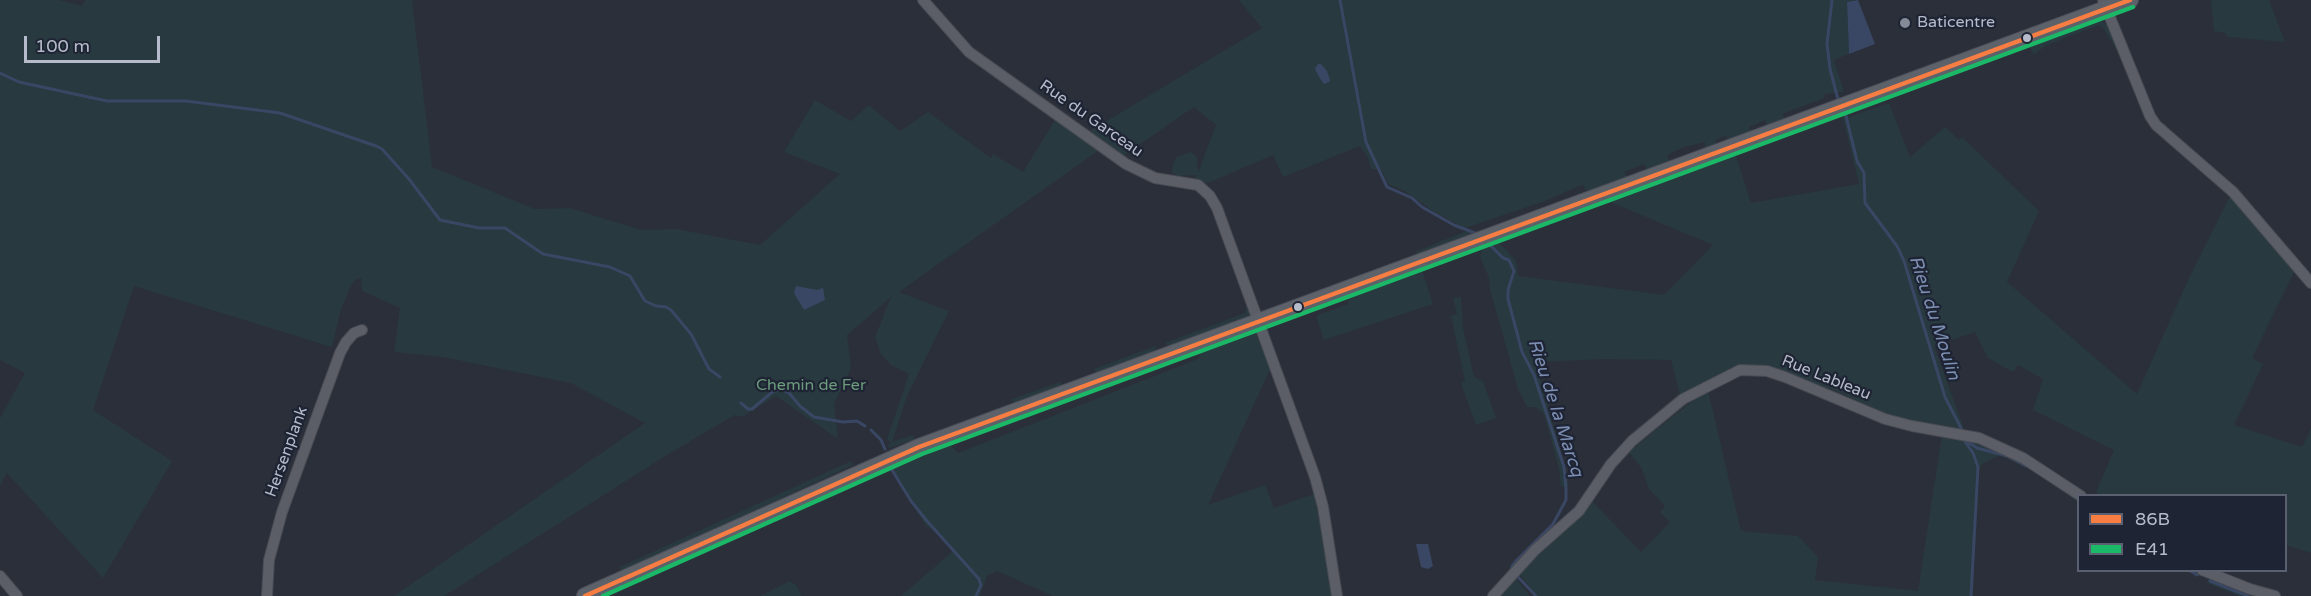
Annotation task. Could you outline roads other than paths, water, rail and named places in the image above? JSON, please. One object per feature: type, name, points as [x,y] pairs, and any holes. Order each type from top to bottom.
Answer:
[{"type":"main road","points":[[585,596],[889,459],[2104,4],[2130,0]]},
{"type":"street","name":"Rue du Garceau","points":[[923,0],[969,52],[1126,164],[1155,178],[1198,185],[1210,195],[1217,208],[1259,322],[1317,487],[1323,507],[1337,596]]},
{"type":"street","points":[[2104,4],[2156,125],[2233,192],[2311,283]]},
{"type":"street","name":"Hersenplank","points":[[267,596],[269,560],[282,512],[340,353],[354,333],[363,330]]},
{"type":"street","name":"Rue Lableau","points":[[1493,596],[1535,550],[1578,511],[1611,464],[1632,441],[1683,399],[1740,370],[1767,371],[1785,376],[1885,419],[1978,438],[2023,458],[2079,494]]},
{"type":"street","points":[[2207,572],[2275,596]]},
{"type":"street","points":[[0,576],[17,596]]},
{"type":"water","points":[[1858,0],[1875,44],[1849,54],[1847,2]]},
{"type":"water","points":[[1318,64],[1321,64],[1327,71],[1329,82],[1324,84],[1319,77],[1315,69]]},
{"type":"water","points":[[796,286],[817,290],[823,288],[825,300],[804,310],[794,293]]},
{"type":"water","points":[[1416,544],[1428,544],[1433,566],[1428,569],[1421,567]]},
{"type":"waterway","name":"Rieu de la Marcq","points":[[1340,0],[1366,142],[1387,187],[1412,198],[1422,207],[1454,225],[1475,233]]},
{"type":"waterway","name":"Rieu du Moulin","points":[[1832,0],[1827,44],[1830,69],[1838,99]]},
{"type":"waterway","points":[[0,73],[19,82],[107,101],[186,101],[280,113],[376,146],[382,149],[409,179],[440,220],[479,228],[505,228],[543,254],[610,267],[630,276],[645,301],[671,310],[691,334],[709,369],[720,377]]},
{"type":"waterway","name":"Rieu du Moulin","points":[[1846,116],[1857,161],[1864,173],[1865,203],[1897,246],[1904,261],[1945,397],[1962,430]]},
{"type":"waterway","name":"Rieu de la Marcq","points":[[1491,246],[1503,258],[1509,260],[1514,271],[1508,290],[1508,299],[1522,352],[1534,375],[1564,467],[1566,489],[1566,500],[1553,524],[1517,560],[1511,570]]},
{"type":"waterway","points":[[741,403],[748,409],[752,409],[771,393],[780,389],[789,393],[814,417],[843,422],[857,421],[865,426]]},
{"type":"waterway","points":[[871,430],[881,440],[885,449]]},
{"type":"waterway","points":[[1964,440],[1973,453],[1978,467],[1971,596]]},
{"type":"waterway","name":"Rieu du Moulin","points":[[1968,442],[1977,448],[2007,456],[2026,466]]},
{"type":"waterway","points":[[892,470],[911,501],[979,579],[981,585],[976,596]]},
{"type":"waterway","name":"Rieu du Moulin","points":[[2192,572],[2197,575]]},
{"type":"waterway","points":[[1517,576],[1536,596]]},
{"type":"waterway","name":"Rieu du Moulin","points":[[2210,581],[2248,596]]},
{"type":"place","name":"Baticentre","points":[[1905,23]]},
{"type":"park label","name":"Chemin de Fer","points":[[811,386]]}]
